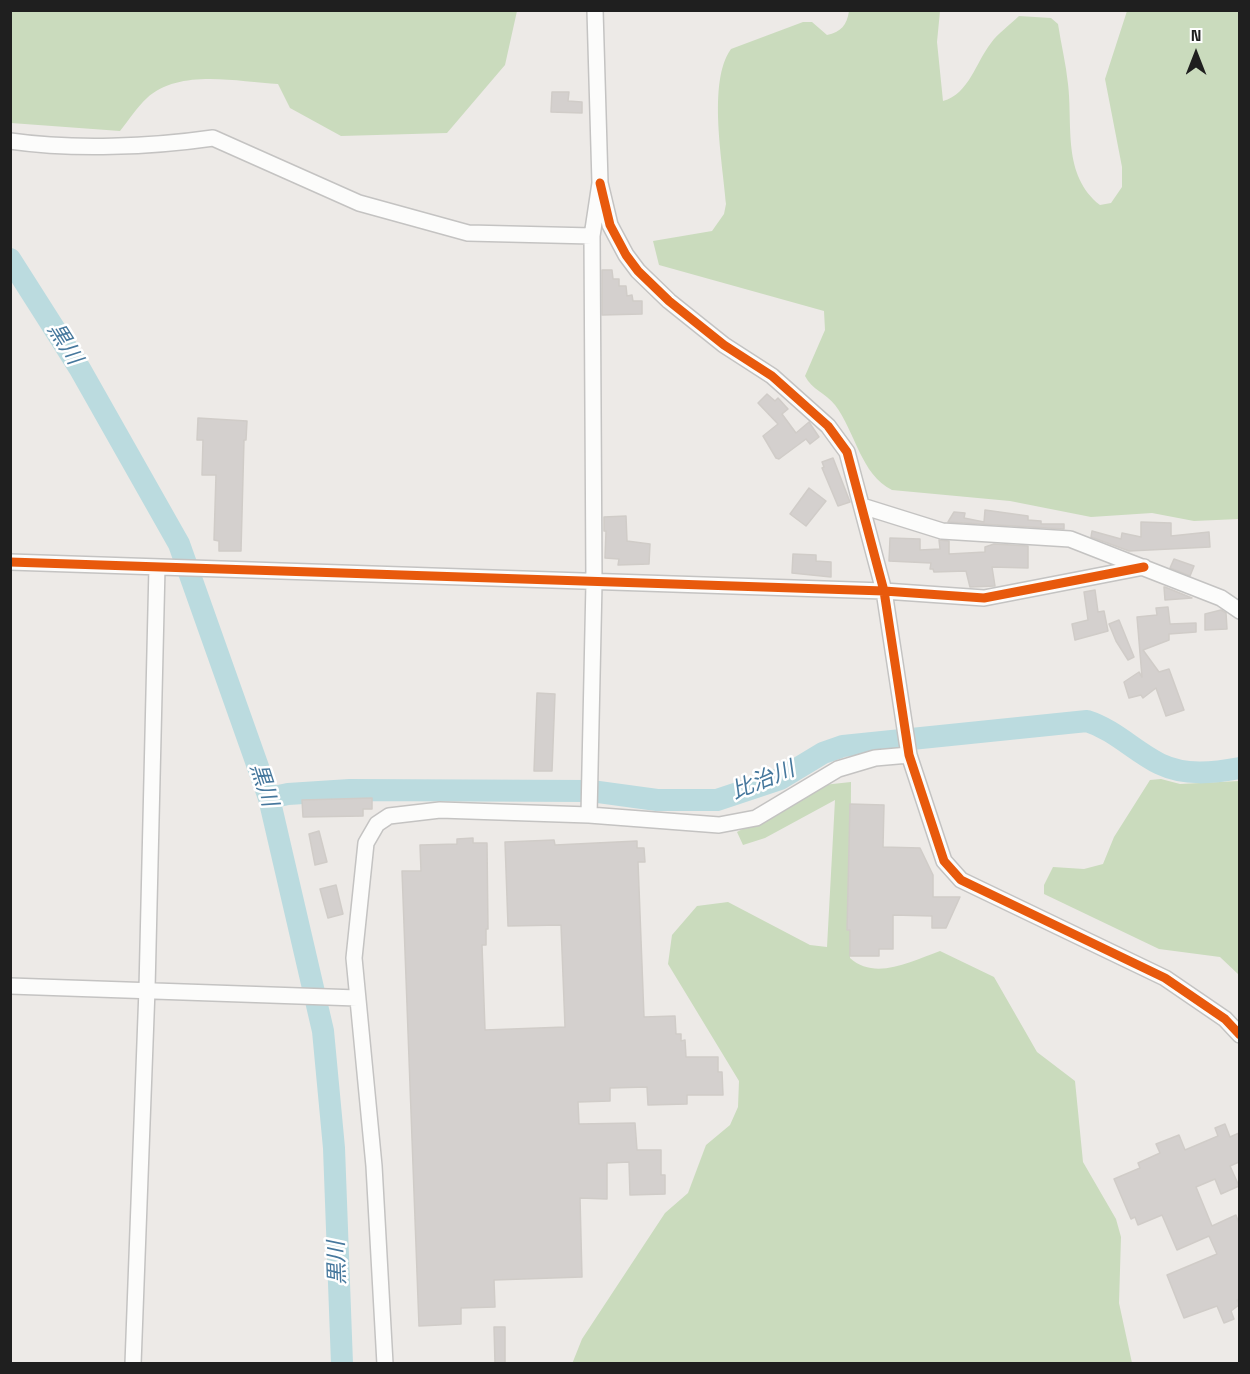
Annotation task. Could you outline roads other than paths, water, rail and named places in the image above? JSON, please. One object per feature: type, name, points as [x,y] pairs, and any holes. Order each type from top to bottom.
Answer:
[{"type":"street","points":[[589,815],[594,583],[592,236],[600,183],[596,10]]},
{"type":"street","points":[[10,141],[48,147],[188,142],[213,138],[359,203],[468,233],[592,236]]},
{"type":"street","points":[[600,183],[610,225],[626,255],[638,271],[669,301],[724,345],[772,376],[828,426],[847,452],[884,591],[909,755],[944,861],[961,880],[1165,978],[1225,1019],[1239,1035]]},
{"type":"street","points":[[862,506],[942,531],[1070,540],[1221,598],[1239,611]]},
{"type":"street","points":[[10,562],[884,591],[984,598],[1144,567]]},
{"type":"street","points":[[133,1364],[147,989],[157,567]]},
{"type":"street","points":[[385,1364],[374,1166],[352,997],[360,886],[366,843],[377,824],[389,816],[440,810],[589,815],[719,825],[756,819],[838,769],[875,758],[909,755]]},
{"type":"street","points":[[10,986],[352,997]]},
{"type":"waterway","name":"黒川","points":[[10,259],[80,369],[179,544],[269,798],[323,1031],[334,1148],[342,1364]]},
{"type":"waterway","name":"比治川","points":[[269,798],[288,794],[350,790],[591,791],[657,800],[717,800],[780,779],[823,753],[843,746],[1087,721],[1107,730],[1151,759],[1170,768],[1189,772],[1240,768]]}]
